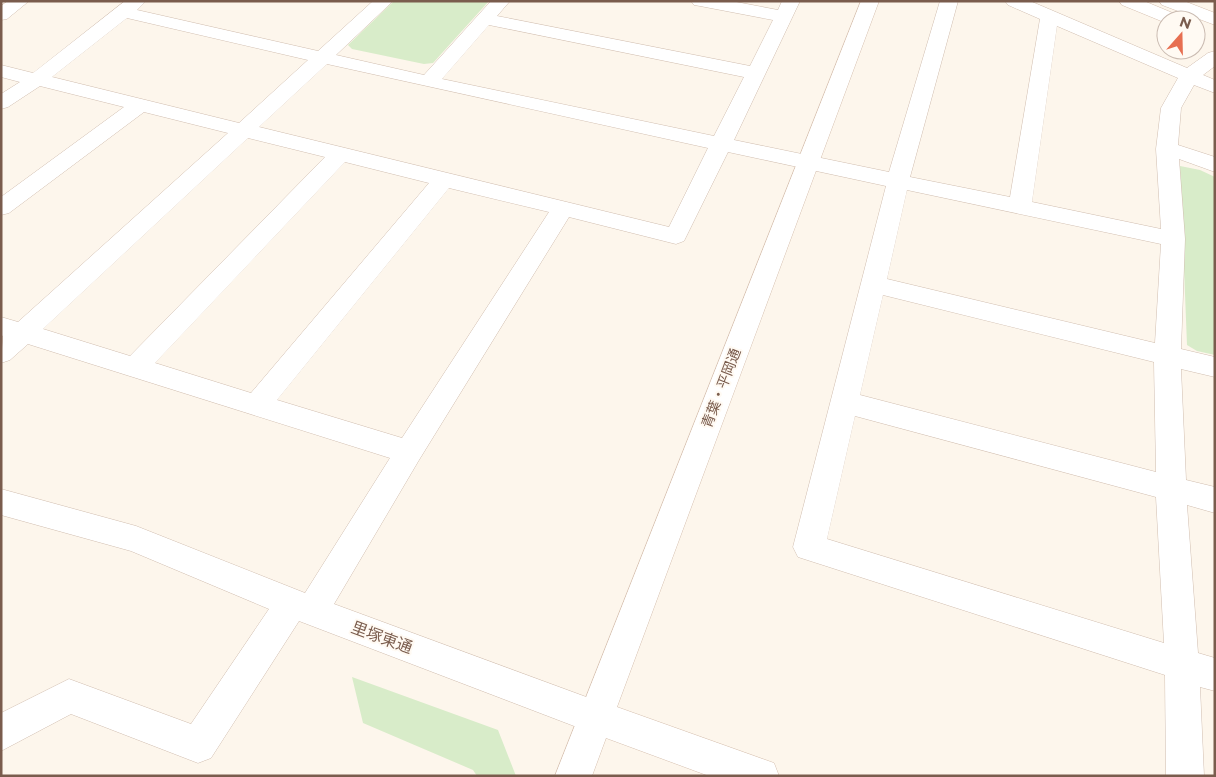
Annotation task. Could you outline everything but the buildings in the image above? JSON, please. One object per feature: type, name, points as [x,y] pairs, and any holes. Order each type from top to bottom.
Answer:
[{"type":"street","points":[[1,15],[20,1]]},
{"type":"street","points":[[1,353],[12,330],[244,130],[384,1]]},
{"type":"street","points":[[428,82],[501,1]]},
{"type":"street","points":[[1,71],[676,236],[787,9],[700,1]]},
{"type":"street","name":"青葉・平岡通","points":[[573,776],[870,1]]},
{"type":"street","points":[[949,1],[898,181],[809,547],[1215,674]]},
{"type":"street","points":[[1014,1],[1215,87]]},
{"type":"street","points":[[1128,1],[1156,13]]},
{"type":"street","points":[[1168,1],[1215,20]]},
{"type":"street","points":[[1,103],[36,80],[130,7],[428,82],[1173,239]]},
{"type":"street","points":[[1020,207],[1050,15]]},
{"type":"street","points":[[485,19],[756,73]]},
{"type":"street","points":[[1185,776],[1182,665],[1171,489],[1167,356],[1173,239],[1167,149],[1171,108],[1190,75],[1215,57]]},
{"type":"street","points":[[1,208],[141,105]]},
{"type":"street","points":[[1167,149],[1202,159],[1215,165]]},
{"type":"street","points":[[135,367],[340,154]]},
{"type":"street","points":[[258,404],[444,180]]},
{"type":"street","points":[[1,733],[70,696],[198,745],[302,607],[409,452],[563,209]]},
{"type":"street","points":[[872,284],[1215,367]]},
{"type":"street","points":[[12,330],[258,404],[409,452]]},
{"type":"street","points":[[844,402],[1215,500]]},
{"type":"street","name":"里塚東通","points":[[1,502],[136,539],[302,607],[595,717],[761,776]]},
{"type":"green space","points":[[394,1],[489,1],[433,63],[424,64],[352,49],[348,45]]},
{"type":"green space","points":[[1180,166],[1200,170],[1215,177],[1215,355],[1197,351],[1187,345]]},
{"type":"green space","points":[[352,677],[498,730],[516,776],[477,776],[473,770],[363,723]]}]
